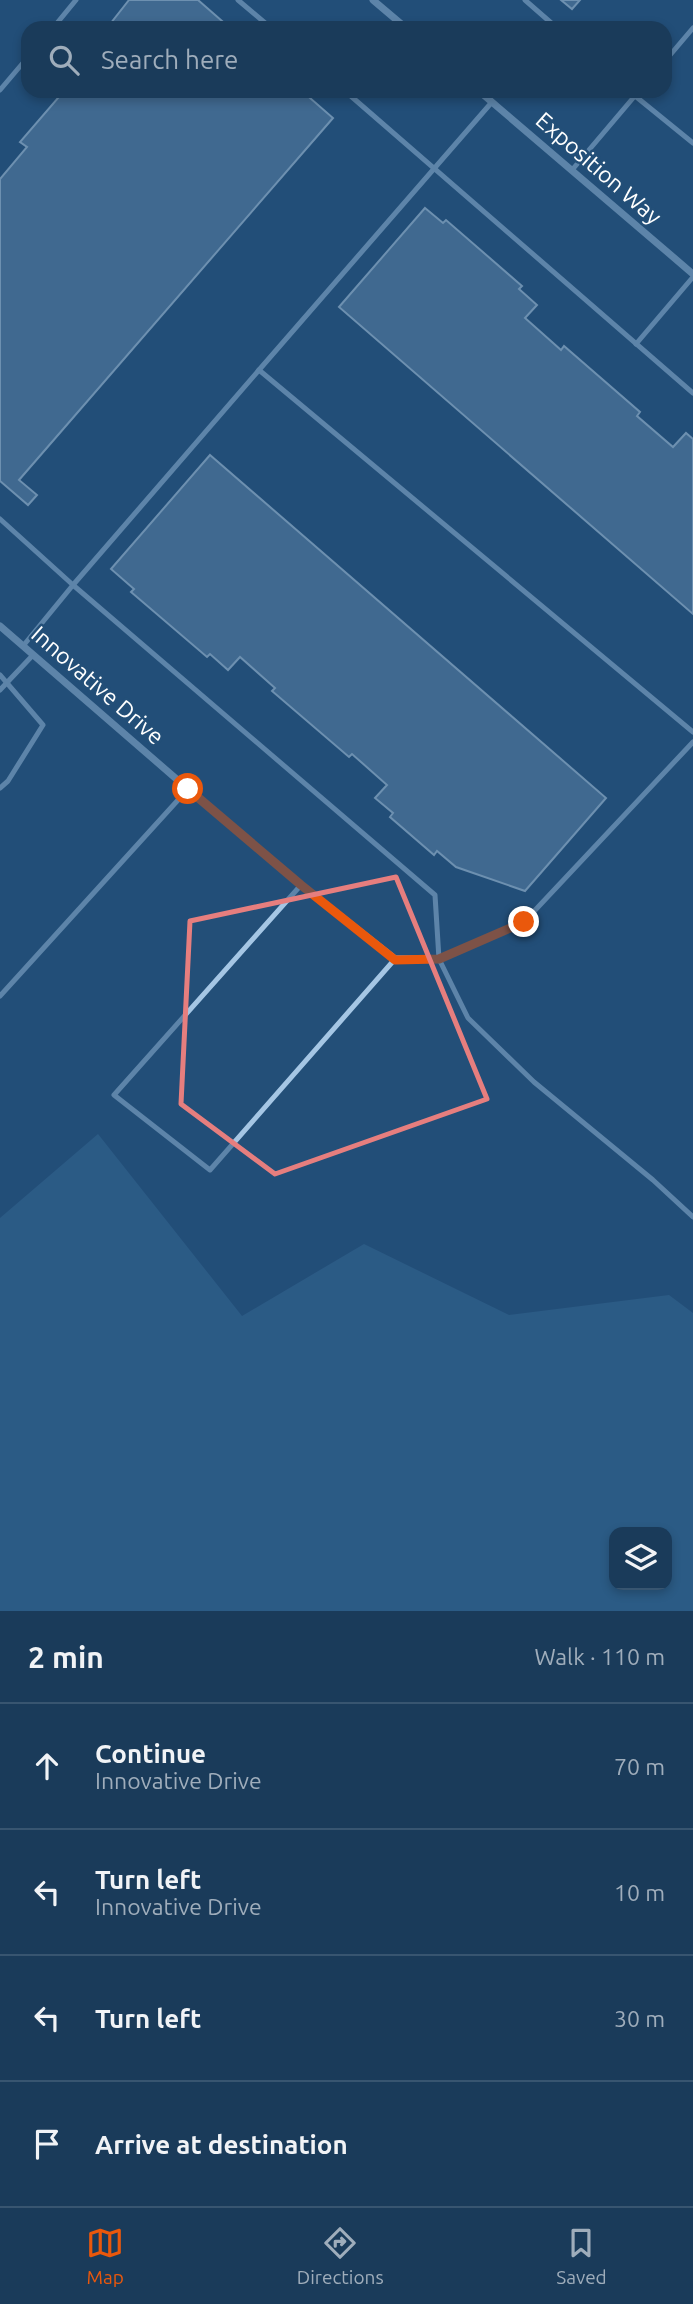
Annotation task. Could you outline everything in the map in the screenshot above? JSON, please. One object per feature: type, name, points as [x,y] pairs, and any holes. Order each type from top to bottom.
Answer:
[{"type":"street","points":[[373,0],[398,21]]},
{"type":"street","name":"Exposition Way","points":[[487,98],[693,275]]},
{"type":"street","name":"Innovative Drive","points":[[0,626],[301,885],[395,960]]},
{"type":"street","points":[[395,960],[439,959]]},
{"type":"lane","points":[[59,21],[76,0]]},
{"type":"lane","points":[[238,0],[263,21]]},
{"type":"lane","points":[[525,0],[549,21]]},
{"type":"lane","points":[[672,53],[693,28]]},
{"type":"lane","points":[[0,90],[21,65]]},
{"type":"lane","points":[[353,98],[693,393]]},
{"type":"lane","points":[[572,170],[634,98]]},
{"type":"lane","points":[[642,98],[693,143]]},
{"type":"lane","points":[[23,646],[492,102]]},
{"type":"lane","points":[[636,344],[693,275]]},
{"type":"lane","points":[[259,370],[693,732]]},
{"type":"lane","points":[[0,519],[73,585],[435,895],[439,959],[468,1018],[534,1082],[693,1217]]},
{"type":"lane","points":[[0,690],[33,655]]},
{"type":"lane","points":[[0,675],[43,724],[8,781],[0,788]]},
{"type":"lane","points":[[439,959],[524,922],[693,742]]},
{"type":"lane","points":[[0,996],[188,789]]},
{"type":"lane","points":[[301,885],[114,1095],[210,1170],[395,960]]},
{"type":"highlighted area","points":[[396,877],[487,1099],[275,1174],[181,1104],[190,921]]},
{"type":"shaded area","points":[[98,1134],[242,1316],[364,1244],[509,1315],[669,1295],[693,1313],[693,1611],[0,1611],[0,1218]]},
{"type":"building","points":[[129,0],[198,0],[222,21],[112,21]]},
{"type":"building","points":[[561,0],[580,0],[572,9]]},
{"type":"building","points":[[58,98],[310,98],[333,118],[19,480],[37,495],[28,505],[0,481],[0,179],[27,147],[20,142]]},
{"type":"building","points":[[425,208],[443,223],[446,220],[522,286],[519,289],[537,305],[525,318],[561,350],[564,346],[640,412],[637,416],[673,447],[686,433],[693,439],[693,614],[339,307]]},
{"type":"building","points":[[210,455],[606,798],[525,891],[456,867],[437,851],[434,855],[390,817],[393,813],[375,798],[387,785],[352,754],[349,757],[272,691],[275,688],[240,657],[228,670],[210,654],[207,657],[131,592],[134,589],[111,569]]},
{"type":"route","points":[[188,789],[395,960],[439,959],[524,922]]}]
